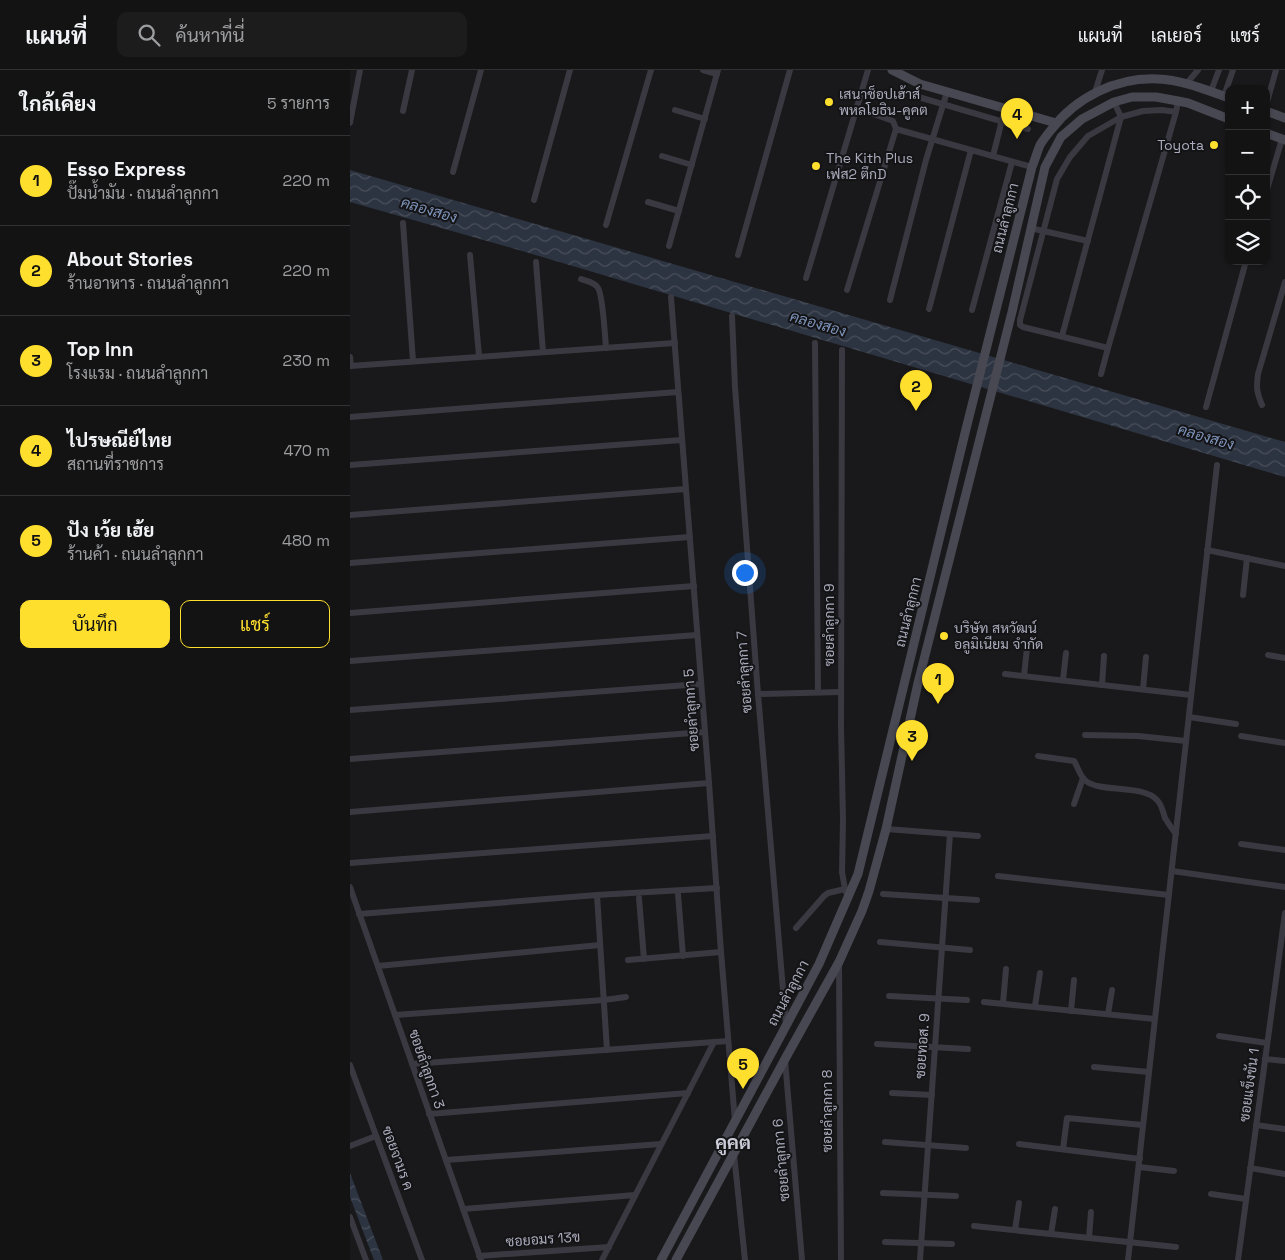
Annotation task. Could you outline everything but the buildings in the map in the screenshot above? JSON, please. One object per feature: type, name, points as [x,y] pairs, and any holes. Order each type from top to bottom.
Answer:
[{"type":"main road","points":[[894,71],[920,84],[1056,124]]},
{"type":"main road","name":"ถนนลำลูกกา","points":[[661,1260],[819,964],[858,874],[996,307],[1032,167],[1040,144],[1075,105],[1113,84],[1158,79],[1187,83],[1225,97]]},
{"type":"main road","name":"ถนนลำลูกกา","points":[[676,1260],[839,962],[869,891],[886,829],[918,684],[1012,312],[1045,167],[1061,138],[1082,119],[1114,102],[1132,97],[1156,98],[1188,103],[1225,117]]},
{"type":"main road","points":[[1270,112],[1285,118]]},
{"type":"main road","points":[[1270,134],[1284,139]]},
{"type":"main road","points":[[885,767],[899,770]]},
{"type":"street","points":[[350,123],[360,70]]},
{"type":"street","points":[[403,111],[412,70]]},
{"type":"street","points":[[453,172],[481,70]]},
{"type":"street","points":[[534,200],[570,70]]},
{"type":"street","points":[[606,225],[651,70]]},
{"type":"street","points":[[669,246],[718,72],[703,70]]},
{"type":"street","points":[[738,255],[790,70]]},
{"type":"street","points":[[806,278],[868,70]]},
{"type":"street","points":[[1096,92],[1102,70]]},
{"type":"street","points":[[1187,83],[1198,70]]},
{"type":"street","points":[[1210,91],[1219,70]]},
{"type":"street","points":[[1229,85],[1233,70]]},
{"type":"street","points":[[1270,92],[1276,70]]},
{"type":"street","points":[[890,300],[926,160],[947,92]]},
{"type":"street","points":[[915,96],[1028,129]]},
{"type":"street","points":[[1101,374],[1178,101]]},
{"type":"street","points":[[1062,336],[1121,117],[1114,102]]},
{"type":"street","points":[[848,290],[896,129],[893,120],[857,108]]},
{"type":"street","points":[[993,156],[1005,108]]},
{"type":"street","points":[[675,110],[705,119]]},
{"type":"street","points":[[1108,348],[1020,325],[1057,179],[1070,157],[1088,136],[1121,117],[1143,111],[1162,110],[1176,112]]},
{"type":"street","points":[[896,129],[1032,167]]},
{"type":"street","points":[[1270,181],[1284,139]]},
{"type":"street","points":[[929,309],[971,150]]},
{"type":"street","points":[[662,156],[692,165]]},
{"type":"street","points":[[972,310],[1012,162]]},
{"type":"street","points":[[648,202],[679,211]]},
{"type":"street","points":[[403,223],[413,361]]},
{"type":"street","points":[[1030,228],[1088,241]]},
{"type":"street","points":[[470,255],[479,356]]},
{"type":"street","points":[[536,262],[544,352]]},
{"type":"street","points":[[1206,407],[1245,265]]},
{"type":"street","points":[[580,279],[593,283],[598,287],[601,296],[606,348]]},
{"type":"street","points":[[1262,405],[1257,393],[1258,374],[1285,282]]},
{"type":"street","name":"ซอยลำลูกกา 5","points":[[671,297],[735,1122]]},
{"type":"street","name":"ซอยลำลูกกา 7","points":[[732,316],[735,387],[758,694],[786,1026]]},
{"type":"street","points":[[350,357],[350,366],[675,343]]},
{"type":"street","points":[[816,343],[818,692]]},
{"type":"street","name":"ซอยลำลูกกา 9","points":[[842,350],[842,872],[844,889],[848,899]]},
{"type":"street","points":[[350,417],[678,392]]},
{"type":"street","points":[[350,465],[682,440]]},
{"type":"street","points":[[1128,1260],[1217,465]]},
{"type":"street","points":[[350,515],[686,489]]},
{"type":"street","points":[[350,563],[690,537]]},
{"type":"street","points":[[1207,550],[1285,566]]},
{"type":"street","points":[[1243,595],[1247,558]]},
{"type":"street","points":[[350,613],[694,586]]},
{"type":"street","points":[[350,661],[698,635]]},
{"type":"street","points":[[1024,676],[1027,648]]},
{"type":"street","points":[[1063,680],[1066,653]]},
{"type":"street","points":[[1102,685],[1104,656]]},
{"type":"street","points":[[1268,656],[1285,658]]},
{"type":"street","points":[[1143,689],[1146,657]]},
{"type":"street","points":[[1005,674],[1191,696]]},
{"type":"street","points":[[350,710],[701,684]]},
{"type":"street","points":[[758,694],[841,692]]},
{"type":"street","points":[[1189,717],[1236,724]]},
{"type":"street","points":[[350,759],[705,732]]},
{"type":"street","points":[[1085,735],[1138,736],[1186,741]]},
{"type":"street","points":[[1241,736],[1285,743]]},
{"type":"street","points":[[1038,756],[1074,762],[1088,783],[1151,795],[1158,800],[1176,834]]},
{"type":"street","points":[[1074,804],[1083,778]]},
{"type":"street","points":[[350,812],[709,783]]},
{"type":"street","points":[[886,829],[978,836]]},
{"type":"street","name":"ซอยทอส. 9","points":[[920,1260],[950,834]]},
{"type":"street","points":[[350,863],[713,836]]},
{"type":"street","points":[[1241,844],[1285,850]]},
{"type":"street","points":[[1172,871],[1285,887]]},
{"type":"street","points":[[998,876],[1169,896]]},
{"type":"street","name":"ซอยลำลูกกา 3","points":[[350,887],[480,1258]]},
{"type":"street","points":[[359,914],[596,895],[717,888]]},
{"type":"street","points":[[796,928],[824,896],[828,893],[844,889]]},
{"type":"street","points":[[678,894],[683,956]]},
{"type":"street","points":[[883,894],[977,900]]},
{"type":"street","points":[[596,895],[607,1050]]},
{"type":"street","points":[[639,898],[644,959]]},
{"type":"street","name":"ซอยแข็งขัน 1","points":[[1238,1260],[1285,912]]},
{"type":"street","points":[[880,942],[941,949],[970,950]]},
{"type":"street","points":[[378,966],[600,945]]},
{"type":"street","points":[[628,960],[721,952]]},
{"type":"street","name":"ซอยลำลูกกา 8","points":[[839,962],[841,1260]]},
{"type":"street","points":[[1003,1003],[1006,969]]},
{"type":"street","points":[[1035,1006],[1040,972]]},
{"type":"street","points":[[1070,1011],[1074,980]]},
{"type":"street","points":[[1108,1014],[1112,990]]},
{"type":"street","points":[[889,996],[967,1000]]},
{"type":"street","points":[[395,1015],[626,997]]},
{"type":"street","points":[[984,1002],[1155,1018]]},
{"type":"street","points":[[1219,1036],[1267,1043]]},
{"type":"street","points":[[412,1064],[728,1041]]},
{"type":"street","points":[[602,1260],[714,1042]]},
{"type":"street","points":[[877,1044],[968,1049]]},
{"type":"street","name":"ซอยลำลูกกา 6","points":[[785,1059],[802,1260]]},
{"type":"street","points":[[1265,1059],[1285,1061]]},
{"type":"street","name":"ซอยจามร ค","points":[[350,1065],[422,1260]]},
{"type":"street","points":[[1094,1067],[1149,1072]]},
{"type":"street","points":[[429,1114],[688,1093]]},
{"type":"street","points":[[892,1093],[932,1095]]},
{"type":"street","points":[[1063,1149],[1067,1118],[1143,1125]]},
{"type":"street","points":[[1256,1125],[1285,1129]]},
{"type":"street","points":[[350,1146],[376,1136]]},
{"type":"street","points":[[885,1142],[966,1148]]},
{"type":"street","points":[[446,1160],[661,1144]]},
{"type":"street","points":[[1019,1144],[1140,1159]]},
{"type":"street","points":[[734,1153],[745,1260]]},
{"type":"street","points":[[1139,1167],[1174,1171]]},
{"type":"street","points":[[1250,1168],[1285,1174]]},
{"type":"street","points":[[883,1193],[956,1196]]},
{"type":"street","points":[[1211,1194],[1246,1199]]},
{"type":"street","points":[[463,1208],[635,1195]]},
{"type":"street","points":[[1015,1230],[1019,1203]]},
{"type":"street","points":[[1051,1234],[1055,1209]]},
{"type":"street","points":[[1089,1238],[1091,1212]]},
{"type":"street","points":[[350,1217],[366,1260]]},
{"type":"street","points":[[974,1226],[1176,1247]]},
{"type":"street","points":[[886,1242],[952,1244]]},
{"type":"street","name":"ซอยอมร 13ข","points":[[480,1258],[609,1247]]},
{"type":"water","name":"คลองสอง","points":[[350,170],[1285,442],[1285,477],[512,248],[350,202]]},
{"type":"water","points":[[350,1173],[383,1260],[374,1260],[350,1197]]},
{"type":"place","name":"เสนาช็อปเฮ้าส์ พหลโยธิน-คูคต","points":[[829,102]]},
{"type":"place","name":"ไปรษณีย์ไทย","points":[[1017,139]]},
{"type":"place","name":"Toyota","points":[[1214,145]]},
{"type":"place","name":"The Kith Plus เฟส2 ตึกD","points":[[816,166]]},
{"type":"place","name":"About Stories","points":[[916,411]]},
{"type":"place","name":"บริษัท สหวัฒน์ อลูมิเนียม จำกัด","points":[[944,636]]},
{"type":"place","name":"Esso Express","points":[[938,704]]},
{"type":"place","name":"Top Inn","points":[[912,761]]},
{"type":"place","name":"ปัง เว้ย เฮ้ย","points":[[743,1089]]},
{"type":"district","name":"คูคต","points":[[733,1142]]}]
